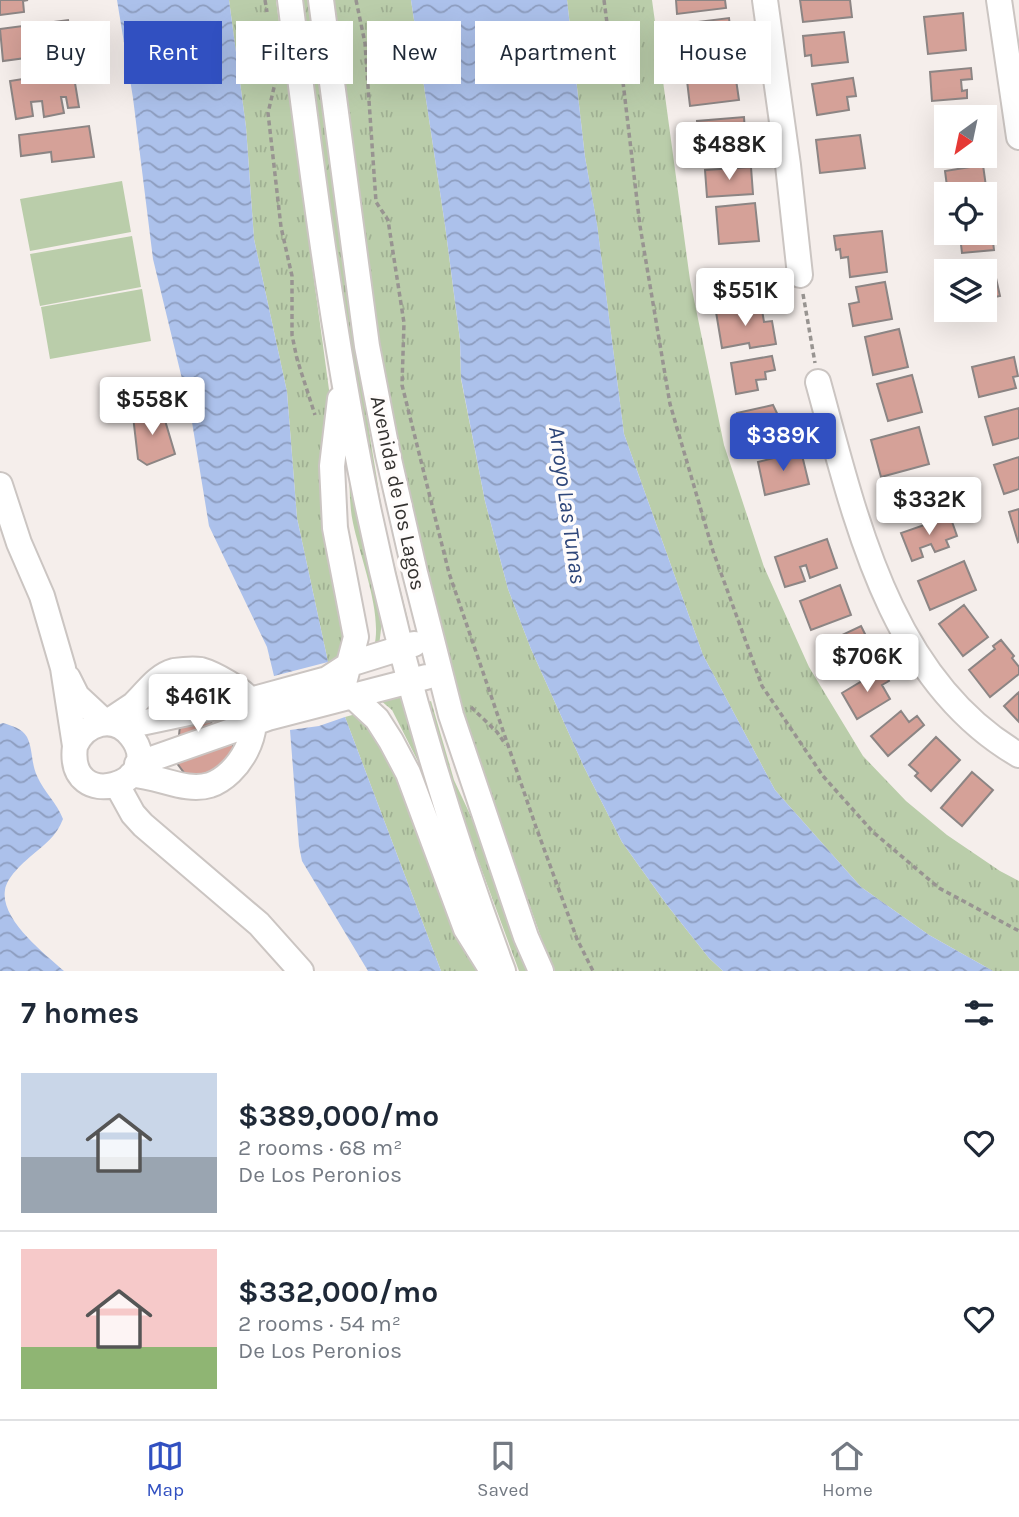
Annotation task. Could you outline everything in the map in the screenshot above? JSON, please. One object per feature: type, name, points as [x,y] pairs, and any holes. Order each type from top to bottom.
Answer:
[{"type":"street","name":"Avenida de los Lagos","points":[[290,0],[342,374],[365,494],[410,682],[467,875],[503,971]]},
{"type":"street","name":"Avenida de los Lagos","points":[[321,0],[367,346],[388,455],[432,639],[469,768],[526,937],[541,971]]},
{"type":"street","points":[[765,0],[789,165],[800,275]]},
{"type":"street","points":[[999,0],[1018,126]]},
{"type":"street","points":[[338,692],[350,664],[356,637],[356,625],[335,528],[332,466],[342,374]]},
{"type":"street","points":[[818,382],[850,498],[871,558],[898,618],[938,685],[967,716],[1019,755]]},
{"type":"street","points":[[0,485],[19,543],[42,596],[63,668],[75,746],[74,757],[81,775],[97,786],[129,775],[259,709]]},
{"type":"street","points":[[0,525],[19,543]]},
{"type":"street","points":[[350,664],[432,639]]},
{"type":"street","points":[[63,668],[77,696],[136,743],[138,753],[129,775],[133,814],[259,924],[301,971]]},
{"type":"street","points":[[114,725],[162,676],[175,671],[200,670],[220,678],[241,691],[259,709]]},
{"type":"street","points":[[75,746],[83,732],[90,727],[259,709],[338,692],[410,682],[441,673]]},
{"type":"street","points":[[338,692],[377,719],[397,752],[408,773],[466,929],[492,971]]},
{"type":"street","points":[[129,775],[152,777],[196,788],[211,785],[228,776],[241,760],[251,738],[259,709]]},
{"type":"path","points":[[265,0],[269,21]]},
{"type":"path","points":[[356,0],[365,43],[376,202],[388,220],[404,323],[402,385],[449,573],[536,827],[577,940],[593,971]]},
{"type":"path","points":[[604,0],[611,54],[623,82],[640,226],[670,404],[713,551],[762,686],[823,776],[873,832],[939,888],[1019,931]]},
{"type":"path","points":[[274,84],[274,97],[268,113],[281,227],[292,276],[292,335],[317,426]]},
{"type":"path","points":[[800,275],[818,382]]},
{"type":"green space","points":[[229,0],[276,0],[279,21],[236,21],[236,52]]},
{"type":"green space","points":[[299,0],[311,0],[314,21],[302,21]]},
{"type":"green space","points":[[331,0],[411,0],[414,21],[367,21],[367,84],[424,84],[460,340],[461,379],[485,501],[508,589],[531,649],[584,767],[622,842],[667,905],[709,958],[723,971],[555,971],[544,946],[460,699],[417,549],[377,344],[342,84],[353,84],[353,21],[334,21]]},
{"type":"green space","points":[[567,0],[652,0],[655,21],[654,84],[663,84],[690,280],[724,445],[764,567],[809,667],[863,756],[906,801],[947,835],[1019,881],[1019,971],[993,971],[929,935],[861,887],[775,790],[703,655],[624,434],[577,84],[640,84],[640,21],[569,21]]},
{"type":"green space","points":[[240,84],[287,84],[330,397],[350,624],[340,660],[328,662],[297,518],[287,392],[254,239]]},
{"type":"green space","points":[[311,84],[322,84],[371,443],[384,522],[408,628],[363,446]]},
{"type":"green space","points":[[122,181],[131,232],[30,251],[20,199]]},
{"type":"green space","points":[[132,236],[141,287],[40,306],[30,254]]},
{"type":"green space","points":[[142,289],[151,341],[50,359],[41,307]]},
{"type":"green space","points":[[349,468],[382,621],[379,646],[374,647],[376,618],[352,516]]},
{"type":"green space","points":[[400,694],[432,789],[392,710],[380,700]]},
{"type":"green space","points":[[431,701],[454,780],[481,838],[530,971],[519,971],[460,811],[426,703]]},
{"type":"green space","points":[[363,712],[372,719],[487,971],[441,971],[345,717]]},
{"type":"water","points":[[117,0],[229,0],[236,52],[236,84],[240,84],[246,127],[254,239],[287,392],[297,518],[328,662],[274,676],[267,647],[209,526],[191,416],[153,259],[131,84],[222,84],[222,21],[124,21],[124,43]]},
{"type":"water","name":"Arroyo Las Tunas","points":[[411,0],[567,0],[569,21],[475,21],[475,84],[577,84],[624,434],[703,655],[775,790],[861,887],[929,935],[993,971],[723,971],[709,958],[667,905],[622,842],[584,767],[531,649],[508,589],[485,501],[461,378],[460,340],[424,84],[461,84],[461,21],[414,21]]},
{"type":"water","points":[[345,717],[441,971],[368,971],[302,861],[290,730],[319,726]]},
{"type":"water","points":[[0,724],[20,729],[27,737],[37,776],[63,819],[50,840],[12,876],[6,885],[5,901],[16,924],[25,935],[64,971],[0,971]]},
{"type":"building","points":[[0,0],[28,0],[23,1],[24,12],[0,15]]},
{"type":"building","points":[[676,0],[725,0],[726,8],[677,14]]},
{"type":"building","points":[[800,0],[850,0],[852,17],[803,22]]},
{"type":"building","points":[[963,13],[966,50],[928,54],[924,17]]},
{"type":"building","points":[[729,18],[729,21],[705,21]]},
{"type":"building","points":[[21,26],[21,59],[3,61],[0,29]]},
{"type":"building","points":[[844,32],[848,62],[812,66],[811,55],[805,56],[803,36]]},
{"type":"building","points":[[971,68],[972,79],[961,80],[962,91],[967,90],[967,98],[932,101],[930,72]]},
{"type":"building","points":[[853,78],[856,96],[847,97],[849,110],[817,115],[812,84]]},
{"type":"building","points":[[21,79],[21,84],[75,84],[79,107],[68,108],[66,97],[61,97],[64,113],[44,117],[42,101],[31,102],[33,116],[16,119],[10,81]]},
{"type":"building","points":[[687,84],[737,84],[739,100],[690,106]]},
{"type":"building","points":[[744,117],[746,146],[700,150],[697,121]]},
{"type":"building","points":[[89,126],[94,157],[52,162],[51,152],[21,156],[19,135]]},
{"type":"building","points":[[860,135],[865,168],[820,173],[816,140]]},
{"type":"building","points":[[751,167],[753,194],[707,197],[705,170]]},
{"type":"building","points":[[983,168],[985,182],[946,182],[945,171]]},
{"type":"building","points":[[755,203],[759,241],[719,244],[716,207]]},
{"type":"building","points":[[882,231],[887,272],[850,277],[848,257],[841,258],[840,249],[836,250],[834,236]]},
{"type":"building","points":[[961,245],[993,245],[994,250],[962,253]]},
{"type":"building","points":[[885,282],[892,319],[853,326],[849,304],[859,302],[856,287]]},
{"type":"building","points":[[761,304],[764,322],[772,321],[776,344],[750,348],[749,343],[722,348],[716,312]]},
{"type":"building","points":[[899,329],[908,367],[873,375],[865,337]]},
{"type":"building","points":[[772,356],[775,370],[765,372],[766,379],[756,380],[758,390],[736,394],[731,363]]},
{"type":"building","points":[[1014,357],[1018,376],[1013,377],[1016,388],[979,397],[972,367]]},
{"type":"building","points":[[912,375],[922,412],[888,421],[877,384]]},
{"type":"building","points":[[773,405],[788,436],[747,445],[737,413]]},
{"type":"building","points":[[161,407],[175,454],[147,465],[138,459],[133,416]]},
{"type":"building","points":[[1019,408],[1019,438],[993,445],[985,417]]},
{"type":"building","points":[[919,427],[929,464],[881,477],[871,440]]},
{"type":"building","points":[[801,451],[809,484],[765,495],[758,462]]},
{"type":"building","points":[[1019,457],[1019,489],[1004,494],[994,465]]},
{"type":"building","points":[[1019,509],[1019,541],[1018,542],[1009,512]]},
{"type":"building","points":[[950,516],[957,536],[946,540],[949,547],[935,552],[931,544],[920,548],[923,557],[912,561],[901,533]]},
{"type":"building","points":[[827,539],[837,568],[810,578],[806,565],[800,567],[805,581],[785,587],[775,557]]},
{"type":"building","points":[[964,561],[976,590],[930,610],[918,581]]},
{"type":"building","points":[[840,585],[851,615],[811,630],[800,601]]},
{"type":"building","points":[[964,605],[988,637],[963,656],[939,624]]},
{"type":"building","points":[[861,626],[873,650],[865,653],[863,649],[854,653],[856,659],[831,671],[819,646]]},
{"type":"building","points":[[1001,640],[1014,656],[1012,658],[1019,667],[1019,674],[990,697],[969,670],[995,649],[993,646]]},
{"type":"building","points":[[882,669],[889,681],[882,685],[890,699],[857,719],[842,693]]},
{"type":"building","points":[[181,681],[194,681],[199,685],[206,696],[209,721],[231,739],[234,748],[217,780],[188,778],[176,762],[180,726],[167,700],[171,688]]},
{"type":"building","points":[[1019,692],[1019,722],[1004,706]]},
{"type":"building","points":[[901,711],[909,722],[917,716],[924,725],[888,756],[871,736]]},
{"type":"building","points":[[936,737],[960,760],[931,791],[915,776],[918,773],[909,765]]},
{"type":"building","points":[[972,772],[993,790],[962,826],[941,808]]}]
